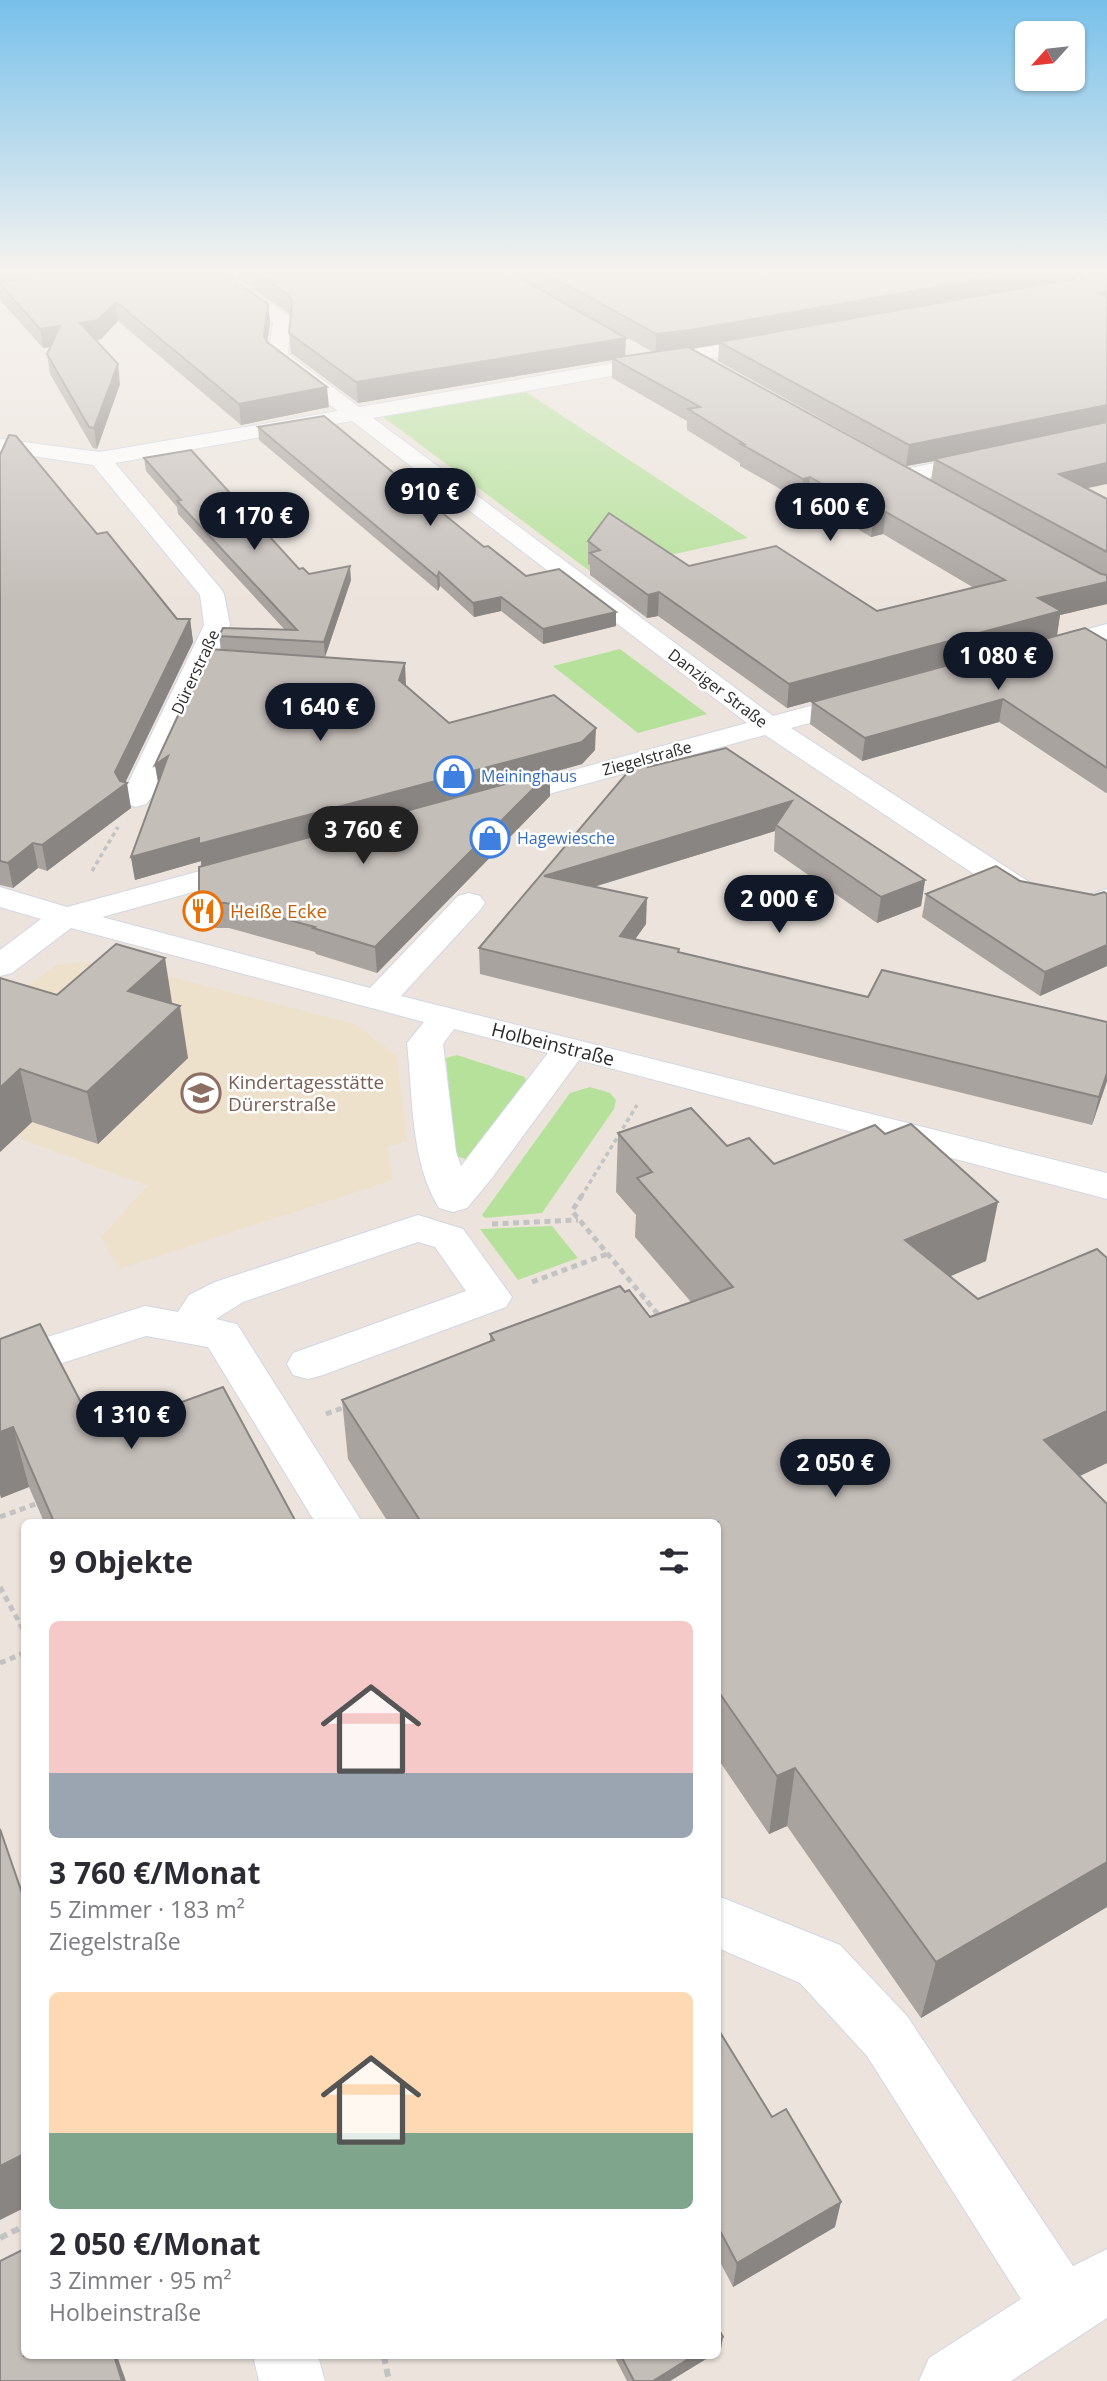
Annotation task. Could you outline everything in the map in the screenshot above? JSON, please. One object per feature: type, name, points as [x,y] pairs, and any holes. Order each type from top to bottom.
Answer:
[{"type":"street","name":"Danziger Straße","points":[[309,380],[768,725],[1027,895],[1088,906],[1107,899]]},
{"type":"street","points":[[0,444],[100,460],[562,380]]},
{"type":"street","points":[[905,476],[999,456]]},
{"type":"street","name":"Dürerstraße","points":[[100,460],[212,594],[217,625],[136,798]]},
{"type":"street","points":[[881,463],[929,490]]},
{"type":"street","points":[[1016,657],[1107,632]]},
{"type":"street","points":[[200,660],[227,662]]},
{"type":"street","name":"Ziegelstraße","points":[[476,805],[886,693]]},
{"type":"street","points":[[0,966],[65,917],[277,859]]},
{"type":"street","name":"Holbeinstraße","points":[[0,897],[377,1001],[659,1070],[1107,1186]]},
{"type":"street","points":[[377,1001],[469,903]]},
{"type":"street","points":[[444,1018],[425,1043],[438,1152],[453,1199],[480,1168],[570,1048]]},
{"type":"street","points":[[189,1329],[204,1305],[229,1292],[418,1228],[449,1238],[492,1297],[307,1364]]},
{"type":"street","points":[[0,1368],[145,1321],[222,1335],[338,1519]]},
{"type":"street","points":[[721,1923],[820,1964],[887,2036],[1085,2295],[952,2381]]},
{"type":"street","points":[[287,2359],[292,2381]]},
{"type":"path","points":[[65,917],[136,798]]},
{"type":"path","points":[[659,1070],[572,1210],[670,1328]]},
{"type":"path","points":[[489,1224],[579,1220]]},
{"type":"path","points":[[492,1297],[607,1254]]},
{"type":"path","points":[[622,1306],[644,1297]]},
{"type":"path","points":[[274,1415],[304,1422],[356,1404]]},
{"type":"path","points":[[0,1517],[49,1499]]},
{"type":"path","points":[[0,1587],[21,1625]]},
{"type":"path","points":[[0,1663],[21,1654]]},
{"type":"path","points":[[0,2238],[21,2228]]},
{"type":"path","points":[[385,2359],[389,2381]]},
{"type":"shaded area","name":"Kindertagesstätte Dürerstraße","points":[[105,960],[355,1024],[397,1056],[407,1141],[388,1147],[393,1180],[119,1269],[101,1237],[147,1186],[0,1131],[25,987],[57,965]]},
{"type":"green space","points":[[526,392],[748,538],[591,572],[382,416]]},
{"type":"green space","points":[[620,649],[707,714],[638,733],[553,666]]},
{"type":"green space","points":[[457,1055],[525,1077],[527,1086],[468,1160],[456,1156],[446,1058]]},
{"type":"green space","points":[[590,1087],[610,1093],[616,1100],[614,1109],[542,1213],[485,1218],[482,1215],[570,1093]]},
{"type":"green space","points":[[552,1226],[578,1258],[518,1280],[480,1229]]},
{"type":"building","points":[[62,380],[112,380],[94,428],[89,427]]},
{"type":"building","points":[[210,380],[318,380],[327,387],[239,404]]},
{"type":"building","points":[[652,380],[748,380],[1107,575],[1107,582],[1038,598],[1061,611],[789,684],[659,592],[648,595],[590,553],[600,550],[588,541],[609,513],[689,566],[776,546],[877,611],[1005,580],[886,512],[874,514],[810,477],[803,479],[741,444],[744,444],[688,409],[700,407]]},
{"type":"building","points":[[789,380],[1107,380],[1107,405],[909,445]]},
{"type":"building","points":[[324,416],[484,547],[488,546],[526,576],[559,569],[616,612],[543,629],[501,597],[473,603],[439,572],[437,577],[258,427]]},
{"type":"building","points":[[1107,422],[1107,463],[1059,474],[1107,499],[1107,552],[934,459]]},
{"type":"building","points":[[9,435],[16,436],[97,534],[107,532],[177,619],[190,619],[115,772],[120,781],[127,783],[42,845],[33,843],[8,863],[0,861],[0,455]]},
{"type":"building","points":[[191,450],[299,569],[303,568],[309,574],[350,566],[324,642],[219,636],[223,628],[297,630],[177,501],[181,500],[144,458]]},
{"type":"building","points":[[1085,628],[1107,641],[1107,768],[1003,699],[865,738],[812,702]]},
{"type":"building","points":[[209,649],[405,663],[399,680],[449,723],[554,695],[596,728],[582,742],[199,844],[199,838],[131,857],[168,756],[155,765]]},
{"type":"building","points":[[726,748],[925,880],[881,897],[776,825],[792,801],[544,876],[647,898],[620,936],[679,949],[678,952],[868,997],[882,970],[1107,1022],[1107,1073],[1099,1097],[479,948],[638,760],[648,767]]},
{"type":"building","points":[[550,772],[375,947],[313,928],[315,927],[226,903],[199,902],[199,867]]},
{"type":"building","points":[[996,866],[1020,881],[1094,895],[1104,892],[1107,894],[1107,945],[1045,972],[926,894]]},
{"type":"building","points":[[116,944],[165,958],[128,991],[180,1006],[87,1092],[20,1069],[0,1088],[0,978],[57,995]]},
{"type":"building","points":[[691,1108],[727,1146],[749,1138],[774,1164],[875,1125],[885,1134],[911,1124],[998,1202],[905,1240],[978,1299],[1097,1249],[1107,1258],[1107,1411],[1044,1440],[1107,1504],[1107,1862],[936,1962],[795,1768],[777,1776],[721,1695],[721,1519],[419,1519],[342,1400],[494,1340],[490,1334],[620,1286],[625,1292],[629,1290],[650,1317],[733,1287],[637,1178],[652,1172],[618,1133]]},
{"type":"building","points":[[40,1324],[97,1433],[223,1387],[294,1519],[53,1519],[13,1427],[0,1432],[0,1339]]},
{"type":"building","points":[[0,1829],[21,1890],[21,2156],[0,2166]]},
{"type":"building","points":[[721,2034],[772,2117],[786,2109],[841,2202],[737,2263],[721,2233]]},
{"type":"building","points":[[21,2250],[21,2359],[115,2359],[122,2381],[0,2381],[0,2261]]},
{"type":"building","points":[[623,2359],[688,2359],[653,2381],[634,2381]]},
{"type":"place","name":"Meininghaus","points":[[454,776]]},
{"type":"place","name":"Hagewiesche","points":[[490,838]]},
{"type":"place","name":"Heiße Ecke","points":[[203,911]]},
{"type":"place","name":"Kindertagesstätte Dürerstraße","points":[[201,1093]]}]
